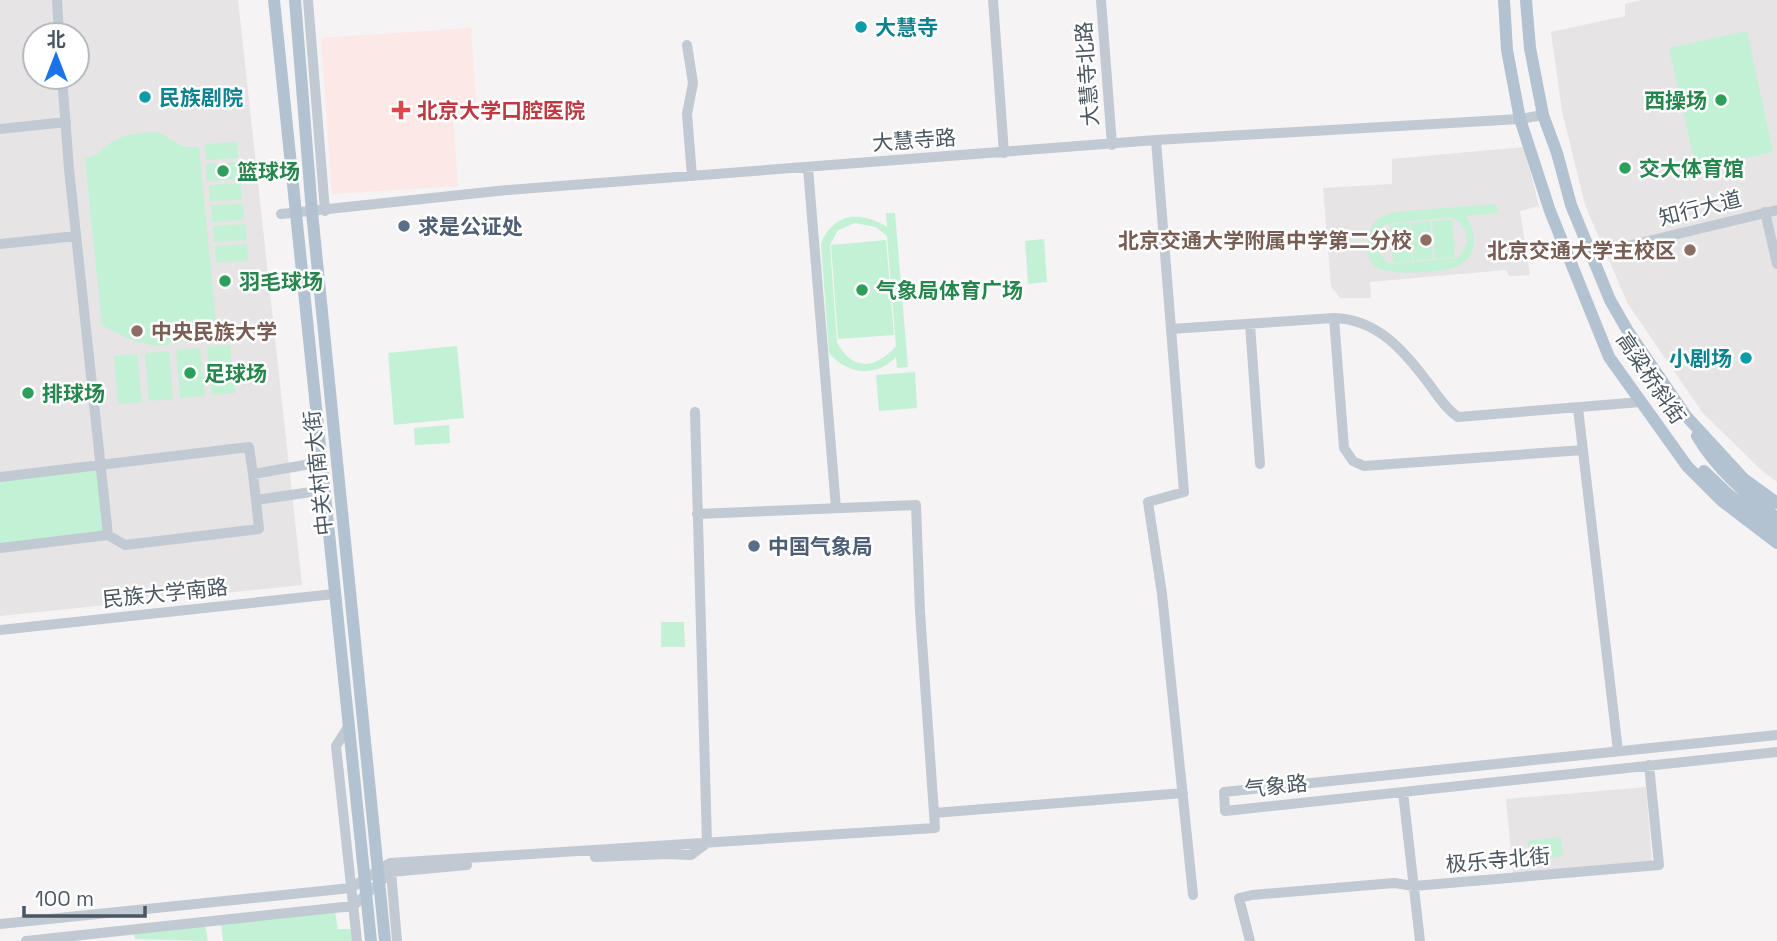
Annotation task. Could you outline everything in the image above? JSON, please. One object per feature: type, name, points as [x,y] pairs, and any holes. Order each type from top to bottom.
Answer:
[{"type":"main road","name":"中关村南大街","points":[[274,0],[371,941]]},
{"type":"main road","name":"中关村南大街","points":[[295,0],[384,872],[385,941]]},
{"type":"main road","name":"高粱桥斜街","points":[[1504,0],[1507,50],[1520,119],[1550,211],[1609,357],[1687,466],[1722,501],[1777,543]]},
{"type":"main road","name":"高粱桥斜街","points":[[1526,0],[1530,48],[1543,115],[1571,205],[1610,300],[1629,333],[1686,416],[1744,479],[1777,502]]},
{"type":"main road","points":[[1686,416],[1707,452],[1730,478],[1777,518]]},
{"type":"main road","points":[[1665,435],[1727,493],[1777,532]]},
{"type":"street","points":[[57,0],[58,21]]},
{"type":"street","name":"中关村南大街","points":[[308,0],[318,211]]},
{"type":"street","points":[[993,0],[1004,153]]},
{"type":"street","name":"大慧寺北路","points":[[1101,0],[1112,145]]},
{"type":"street","points":[[687,46],[693,83],[687,114],[692,176]]},
{"type":"street","points":[[63,91],[108,535]]},
{"type":"street","name":"大慧寺路","points":[[281,214],[430,197],[692,176],[1156,140],[1520,119],[1543,115]]},
{"type":"street","points":[[0,129],[66,122]]},
{"type":"street","points":[[1156,140],[1184,492],[1148,502],[1161,594],[1193,895]]},
{"type":"street","points":[[808,168],[836,508]]},
{"type":"street","name":"知行大道","points":[[1592,256],[1777,210]]},
{"type":"street","points":[[1765,212],[1777,263]]},
{"type":"street","points":[[0,244],[76,236]]},
{"type":"street","points":[[1334,318],[1344,448],[1353,461],[1364,466],[1583,450]]},
{"type":"street","points":[[1171,329],[1353,319],[1398,345],[1447,408],[1458,417],[1641,402]]},
{"type":"street","points":[[1250,324],[1260,464]]},
{"type":"street","points":[[1578,408],[1618,751]]},
{"type":"street","points":[[695,412],[707,843]]},
{"type":"street","points":[[0,477],[249,447],[259,529],[125,545],[108,535],[0,548]]},
{"type":"street","points":[[253,474],[321,462]]},
{"type":"street","points":[[256,500],[325,490]]},
{"type":"street","points":[[26,941],[353,906],[365,886],[384,872],[707,843],[935,828],[920,612],[916,505],[696,513]]},
{"type":"street","name":"民族大学南路","points":[[0,630],[334,594]]},
{"type":"street","name":"中关村南大街","points":[[348,727],[336,746],[357,941]]},
{"type":"street","name":"气象路","points":[[1777,735],[1224,792],[1225,811],[1777,752]]},
{"type":"street","name":"极乐寺北街","points":[[1250,941],[1239,898],[1394,883],[1413,886],[1659,865],[1649,765]]},
{"type":"street","points":[[1314,783],[1316,801]]},
{"type":"street","points":[[1403,792],[1420,941]]},
{"type":"street","points":[[934,813],[1183,793]]},
{"type":"street","name":"中关村南大街","points":[[384,872],[397,941]]},
{"type":"street","points":[[0,924],[365,886]]},
{"type":"shaded area","name":"中央民族大学","points":[[0,0],[238,0],[302,585],[0,616]]},
{"type":"shaded area","name":"北京交通大学主校区","points":[[1641,0],[1777,0],[1777,482],[1702,412],[1628,304],[1585,205],[1562,111],[1551,32],[1625,16],[1625,4]]},
{"type":"shaded area","name":"北京大学口腔医院","points":[[471,28],[477,116],[453,118],[458,186],[332,194],[321,38]]},
{"type":"shaded area","name":"北京交通大学附属中学第二分校","points":[[1524,147],[1539,206],[1520,211],[1530,275],[1509,276],[1506,270],[1370,282],[1371,298],[1340,298],[1331,286],[1323,188],[1392,184],[1392,159]]},
{"type":"shaded area","points":[[1646,787],[1652,862],[1513,873],[1506,799]]},
{"type":"green space","name":"西操场","points":[[1747,31],[1773,152],[1696,168],[1669,48]]},
{"type":"green space","points":[[158,132],[184,147],[199,147],[216,322],[177,343],[157,346],[138,342],[102,325],[85,158],[96,155],[120,138]]},
{"type":"green space","name":"篮球场","points":[[237,142],[238,158],[206,160],[205,144]]},
{"type":"green space","name":"篮球场","points":[[239,162],[240,179],[207,181],[206,164]]},
{"type":"green space","name":"篮球场","points":[[241,183],[242,200],[210,201],[209,185]]},
{"type":"green space","name":"篮球场","points":[[243,204],[244,220],[212,222],[211,205]]},
{"type":"green space","points":[[1496,204],[1498,213],[1466,216],[1470,222],[1474,243],[1465,262],[1451,268],[1415,273],[1379,269],[1369,258],[1368,242],[1373,225],[1383,216],[1396,212]],"holes":[[[1451,217],[1467,236],[1465,247],[1457,258],[1392,264],[1387,263],[1377,250],[1376,242],[1380,230],[1386,224]]]},
{"type":"green space","points":[[886,213],[895,213],[908,367],[897,368],[896,357],[879,368],[862,371],[845,366],[829,353],[821,244],[826,233],[840,220],[867,218],[887,227]],"holes":[[[855,223],[876,227],[887,236],[896,346],[880,359],[865,364],[850,359],[837,342],[830,245],[838,230]]]},
{"type":"green space","points":[[1452,219],[1455,257],[1435,259],[1432,221]]},
{"type":"green space","points":[[1430,221],[1433,259],[1414,261],[1411,223]]},
{"type":"green space","points":[[1409,223],[1413,261],[1393,263],[1390,225]]},
{"type":"green space","name":"篮球场","points":[[245,224],[247,240],[214,242],[213,226]]},
{"type":"green space","points":[[1044,239],[1047,282],[1028,284],[1025,241]]},
{"type":"green space","name":"气象局体育广场","points":[[886,240],[894,335],[838,339],[831,245]]},
{"type":"green space","name":"篮球场","points":[[247,244],[248,261],[216,262],[215,246]]},
{"type":"green space","name":"足球场","points":[[230,345],[235,393],[212,395],[207,347]]},
{"type":"green space","points":[[457,346],[464,418],[394,425],[388,353]]},
{"type":"green space","name":"足球场","points":[[200,348],[205,396],[180,398],[176,350]]},
{"type":"green space","name":"足球场","points":[[169,351],[173,399],[149,401],[145,353]]},
{"type":"green space","points":[[137,354],[142,402],[118,404],[114,356]]},
{"type":"green space","points":[[915,372],[917,408],[879,411],[876,375]]},
{"type":"green space","points":[[449,425],[450,443],[415,445],[414,428]]},
{"type":"green space","points":[[101,464],[108,535],[0,547],[0,476]]},
{"type":"green space","points":[[661,622],[684,622],[685,647],[661,647]]},
{"type":"green space","points":[[1561,837],[1563,856],[1530,860],[1528,841]]},
{"type":"green space","points":[[335,911],[338,929],[352,929],[354,941],[223,941],[221,923]]},
{"type":"green space","points":[[205,924],[208,941],[135,939],[134,932]]},
{"type":"place","name":"大慧寺","points":[[861,27]]},
{"type":"place","name":"民族剧院","points":[[145,97]]},
{"type":"place","name":"西操场","points":[[1721,100]]},
{"type":"place","name":"北京大学口腔医院","points":[[401,110]]},
{"type":"place","name":"交大体育馆","points":[[1625,168]]},
{"type":"place","name":"篮球场","points":[[223,171]]},
{"type":"place","name":"求是公证处","points":[[404,226]]},
{"type":"place","name":"北京交通大学附属中学第二分校","points":[[1426,240]]},
{"type":"place","name":"北京交通大学主校区","points":[[1690,250]]},
{"type":"place","name":"羽毛球场","points":[[225,281]]},
{"type":"place","name":"气象局体育广场","points":[[862,290]]},
{"type":"place","name":"中央民族大学","points":[[137,331]]},
{"type":"place","name":"小剧场","points":[[1746,358]]},
{"type":"place","name":"足球场","points":[[190,373]]},
{"type":"place","name":"排球场","points":[[28,393]]},
{"type":"place","name":"中国气象局","points":[[754,546]]}]
